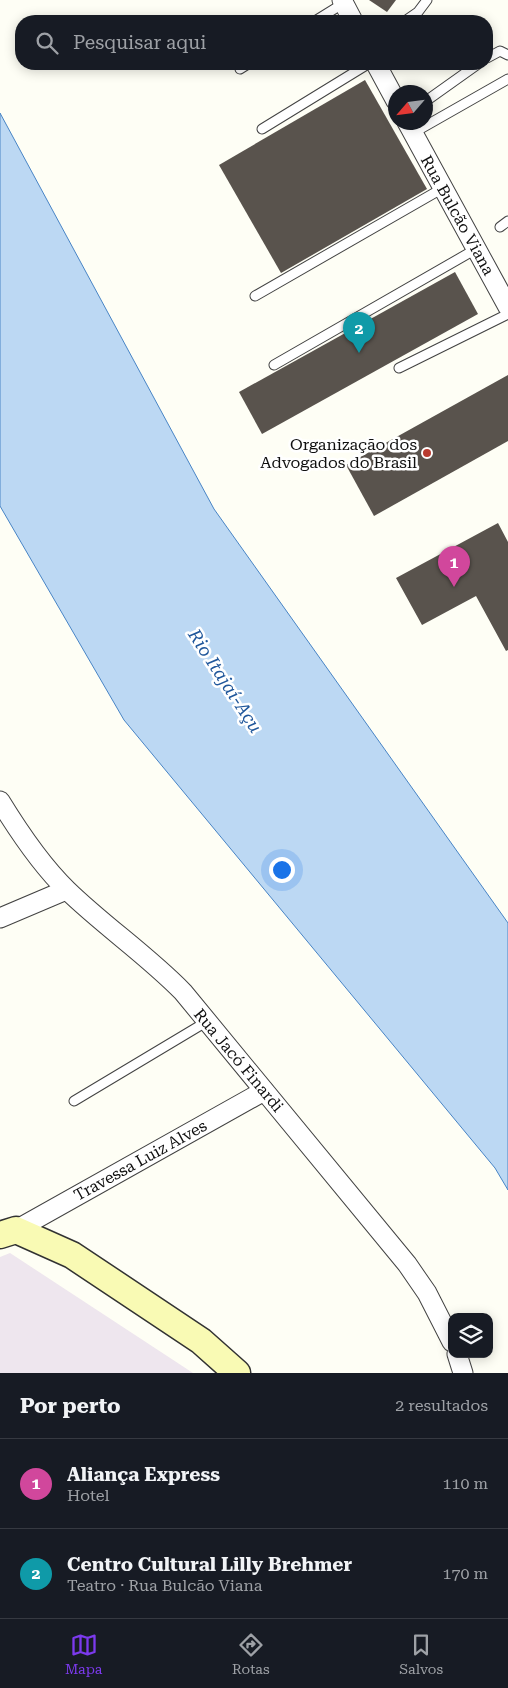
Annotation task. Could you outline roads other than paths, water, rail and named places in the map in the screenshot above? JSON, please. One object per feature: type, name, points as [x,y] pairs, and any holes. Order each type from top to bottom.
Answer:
[{"type":"street","points":[[343,2],[350,15]]},
{"type":"street","points":[[379,70],[388,86]]},
{"type":"street","name":"Rua Bulcão Viana","points":[[411,130],[508,307]]},
{"type":"street","name":"Rua Jacó Finardi","points":[[0,801],[30,845],[66,890],[160,968],[264,1091],[407,1264],[427,1293],[448,1334]]},
{"type":"street","points":[[0,918],[66,890]]},
{"type":"street","name":"Travessa Luiz Alves","points":[[8,1232],[264,1091]]},
{"type":"street","points":[[8,1232],[72,1255],[201,1341],[237,1373]]},
{"type":"street","points":[[457,1358],[463,1373]]},
{"type":"lane","points":[[413,15],[423,7],[427,0]]},
{"type":"lane","points":[[324,15],[343,2]]},
{"type":"lane","points":[[493,55],[500,51],[508,55]]},
{"type":"lane","points":[[262,129],[358,70]]},
{"type":"lane","points":[[433,96],[470,70]]},
{"type":"lane","points":[[433,116],[508,79]]},
{"type":"lane","points":[[255,296],[443,188]]},
{"type":"lane","points":[[500,227],[508,221]]},
{"type":"lane","points":[[274,365],[476,249]]},
{"type":"lane","points":[[399,368],[508,314]]},
{"type":"lane","points":[[74,1101],[206,1022]]},
{"type":"water","name":"Rio Itajaí-Açu","points":[[0,113],[214,509],[508,923],[508,1190],[495,1168],[124,720],[0,506]]},
{"type":"place","name":"Centro Cultural Lilly Brehmer","points":[[359,353]]},
{"type":"place","name":"Organização dos Advogados do Brasil","points":[[427,453]]},
{"type":"place","name":"Aliança Express","points":[[454,587]]}]
